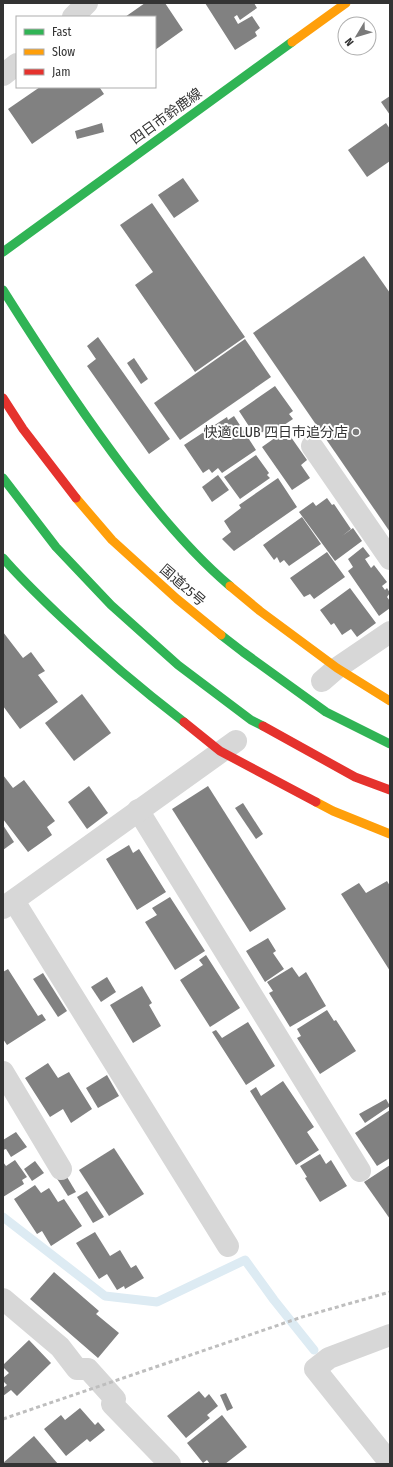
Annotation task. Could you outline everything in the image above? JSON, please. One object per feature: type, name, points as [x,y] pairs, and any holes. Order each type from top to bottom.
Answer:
[{"type":"main road","name":"四日市鈴鹿線","points":[[3,252],[346,3]]},
{"type":"main road","points":[[3,290],[42,353],[101,438],[146,497],[187,545],[228,585],[260,611],[330,675],[390,701]]},
{"type":"main road","name":"国道25号","points":[[3,398],[65,485],[112,540],[177,599],[243,652],[326,712],[390,744]]},
{"type":"main road","points":[[3,478],[56,547],[81,574],[111,605],[178,665],[251,720],[355,777],[390,790]]},
{"type":"main road","points":[[3,558],[18,576],[76,632],[146,693],[333,811],[390,834]]},
{"type":"street","points":[[74,16],[87,3]]},
{"type":"street","points":[[3,75],[16,65]]},
{"type":"street","points":[[312,446],[390,559]]},
{"type":"street","points":[[330,675],[390,632]]},
{"type":"street","points":[[228,746],[8,905],[228,1246]]},
{"type":"street","points":[[138,810],[360,1171]]},
{"type":"street","points":[[3,1072],[61,1169]]},
{"type":"street","points":[[3,1298],[60,1347],[77,1369],[88,1369],[115,1399],[112,1404],[170,1464]]},
{"type":"street","points":[[390,1335],[329,1358],[315,1369],[390,1463]]},
{"type":"building","points":[[145,3],[165,3],[183,30],[156,49],[156,16],[126,16]]},
{"type":"building","points":[[205,3],[254,3],[257,8],[240,20],[237,15],[234,17],[238,24],[252,16],[260,28],[255,32],[257,36],[235,50]]},
{"type":"building","points":[[39,88],[100,88],[104,94],[32,144],[8,109]]},
{"type":"building","points":[[390,96],[390,115],[381,102]]},
{"type":"building","points":[[102,123],[104,132],[77,139],[75,131]]},
{"type":"building","points":[[386,123],[390,129],[390,161],[367,177],[348,150]]},
{"type":"building","points":[[183,178],[199,201],[174,218],[158,195]]},
{"type":"building","points":[[152,203],[245,337],[195,372],[135,285],[153,272],[120,225]]},
{"type":"building","name":"快適CLUB 四日市追分店","points":[[364,256],[390,293],[390,532],[253,333]]},
{"type":"building","points":[[98,337],[170,439],[149,454],[87,366],[96,359],[87,346]]},
{"type":"building","points":[[245,339],[271,377],[180,440],[154,403]]},
{"type":"building","points":[[134,358],[148,379],[141,384],[127,363]]},
{"type":"building","points":[[275,386],[293,411],[289,414],[293,419],[267,435],[264,431],[256,437],[239,411]]},
{"type":"building","points":[[234,416],[256,450],[222,473],[218,468],[212,473],[209,469],[203,473],[184,445],[227,417],[228,420]]},
{"type":"building","points":[[286,430],[307,460],[301,465],[310,478],[292,490],[262,447]]},
{"type":"building","points":[[256,455],[269,473],[267,475],[270,478],[240,499],[224,477]]},
{"type":"building","points":[[218,475],[229,490],[212,502],[202,487]]},
{"type":"building","points":[[278,478],[297,507],[234,551],[222,539],[231,532],[224,521],[241,508],[239,505]]},
{"type":"building","points":[[327,498],[332,505],[334,504],[351,529],[342,536],[353,528],[362,541],[335,561],[299,512],[313,502],[316,506]]},
{"type":"building","points":[[302,517],[321,544],[289,566],[284,560],[280,563],[277,557],[274,560],[263,545]]},
{"type":"building","points":[[363,547],[370,556],[365,559],[371,568],[374,565],[387,582],[382,586],[385,590],[387,588],[390,593],[387,597],[390,601],[390,608],[379,616],[348,571],[353,567],[348,559]]},
{"type":"building","points":[[327,552],[345,577],[314,599],[310,594],[304,597],[290,578]]},
{"type":"building","points":[[350,588],[376,623],[357,637],[351,629],[342,635],[334,623],[331,625],[320,610]]},
{"type":"building","points":[[3,632],[23,658],[31,652],[45,671],[38,675],[58,702],[20,729],[3,706]]},
{"type":"building","points":[[82,694],[111,733],[74,761],[45,723]]},
{"type":"building","points":[[3,775],[13,788],[24,780],[55,821],[47,827],[52,835],[28,852],[3,819]]},
{"type":"building","points":[[89,786],[108,813],[87,829],[68,802]]},
{"type":"building","points":[[208,786],[286,909],[250,932],[172,809]]},
{"type":"building","points":[[243,803],[263,834],[256,839],[235,808]]},
{"type":"building","points":[[3,825],[14,842],[3,850]]},
{"type":"building","points":[[129,845],[133,853],[139,849],[166,892],[137,910],[106,859]]},
{"type":"building","points":[[387,881],[390,886],[390,971],[341,894],[359,883],[366,893]]},
{"type":"building","points":[[170,897],[205,951],[175,970],[145,922],[157,915],[152,908]]},
{"type":"building","points":[[268,938],[276,951],[273,953],[284,969],[265,982],[246,951]]},
{"type":"building","points":[[206,955],[240,1008],[210,1027],[180,980],[203,965],[199,960]]},
{"type":"building","points":[[292,967],[299,977],[306,972],[326,1006],[290,1027],[269,993],[273,991],[267,982]]},
{"type":"building","points":[[8,969],[38,1016],[42,1014],[46,1020],[7,1045],[3,1039],[3,972]]},
{"type":"building","points":[[43,973],[67,1011],[58,1017],[33,979]]},
{"type":"building","points":[[107,977],[116,992],[101,1002],[91,987]]},
{"type":"building","points":[[142,986],[152,1003],[149,1005],[161,1026],[133,1043],[110,1005]]},
{"type":"building","points":[[327,1010],[334,1021],[336,1020],[356,1051],[320,1074],[297,1038],[301,1036],[297,1029]]},
{"type":"building","points":[[248,1022],[275,1066],[246,1085],[212,1032],[216,1030],[222,1038]]},
{"type":"building","points":[[48,1063],[58,1078],[69,1072],[92,1109],[71,1123],[63,1109],[50,1117],[25,1078]]},
{"type":"building","points":[[107,1075],[119,1096],[98,1108],[86,1088]]},
{"type":"building","points":[[283,1081],[314,1127],[307,1132],[319,1150],[296,1165],[250,1091],[256,1087],[261,1096]]},
{"type":"building","points":[[386,1099],[390,1106],[365,1123],[359,1114]]},
{"type":"building","points":[[390,1110],[390,1158],[377,1166],[355,1133]]},
{"type":"building","points":[[16,1132],[27,1147],[11,1157],[6,1149],[3,1150],[3,1140]]},
{"type":"building","points":[[114,1148],[144,1194],[109,1216],[79,1170]]},
{"type":"building","points":[[320,1154],[326,1164],[331,1160],[347,1186],[320,1202],[305,1178],[307,1177],[300,1166]]},
{"type":"building","points":[[15,1160],[27,1177],[22,1180],[24,1184],[3,1197],[3,1162],[6,1166]]},
{"type":"building","points":[[35,1161],[44,1173],[32,1181],[24,1169]]},
{"type":"building","points":[[390,1165],[390,1219],[364,1182]]},
{"type":"building","points":[[64,1172],[76,1192],[68,1196],[56,1177]]},
{"type":"building","points":[[35,1185],[41,1193],[49,1188],[58,1202],[64,1199],[82,1226],[51,1246],[42,1231],[37,1234],[14,1199]]},
{"type":"building","points":[[87,1191],[104,1217],[93,1223],[77,1197]]},
{"type":"building","points":[[95,1232],[110,1256],[120,1250],[131,1268],[136,1265],[144,1278],[125,1289],[124,1286],[117,1290],[107,1274],[99,1279],[76,1243]]},
{"type":"building","points":[[54,1272],[99,1311],[96,1314],[119,1333],[98,1358],[30,1299]]},
{"type":"building","points":[[29,1340],[51,1363],[17,1396],[11,1390],[3,1396],[3,1388],[7,1385],[3,1381],[3,1378],[9,1373],[3,1365]]},
{"type":"building","points":[[199,1391],[205,1398],[209,1394],[218,1406],[207,1415],[210,1418],[186,1438],[167,1416]]},
{"type":"building","points":[[226,1393],[233,1408],[227,1411],[220,1395]]},
{"type":"building","points":[[80,1408],[95,1425],[98,1422],[105,1430],[90,1442],[87,1439],[66,1456],[44,1429],[61,1415],[65,1420]]},
{"type":"building","points":[[222,1415],[247,1447],[225,1464],[210,1464],[207,1460],[203,1463],[187,1443]]},
{"type":"building","points":[[34,1436],[58,1464],[3,1464],[3,1463]]},
{"type":"waterway","points":[[3,1217],[105,1296],[157,1302],[245,1260],[274,1300],[314,1350]]},
{"type":"railway","points":[[3,1419],[302,1317],[390,1292]]},
{"type":"traffic: fast","points":[[3,252],[292,42]]},
{"type":"traffic: fast","points":[[3,290],[78,405],[138,486],[162,517],[188,546],[230,586]]},
{"type":"traffic: fast","points":[[3,478],[56,547],[111,605],[178,665],[251,720],[263,726]]},
{"type":"traffic: fast","points":[[3,558],[61,617],[136,684],[184,722]]},
{"type":"traffic: fast","points":[[221,635],[326,712],[390,744]]},
{"type":"traffic: slow","points":[[292,42],[346,3]]},
{"type":"traffic: slow","points":[[76,498],[112,540],[177,599],[221,635]]},
{"type":"traffic: slow","points":[[230,586],[260,611],[337,668],[390,701]]},
{"type":"traffic: slow","points":[[316,802],[333,811],[390,834]]},
{"type":"traffic: jam","points":[[3,398],[23,429],[76,498]]},
{"type":"traffic: jam","points":[[184,722],[220,751],[316,802]]},
{"type":"traffic: jam","points":[[263,726],[355,777],[390,790]]},
{"type":"place","name":"快適CLUB 四日市追分店","points":[[356,432]]}]
